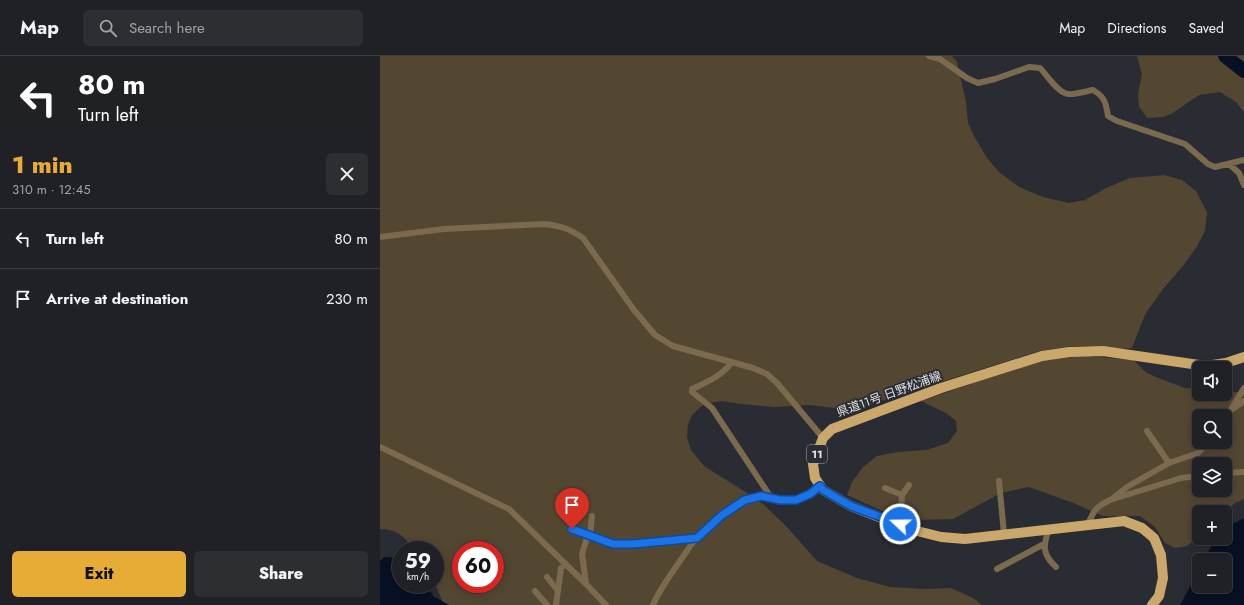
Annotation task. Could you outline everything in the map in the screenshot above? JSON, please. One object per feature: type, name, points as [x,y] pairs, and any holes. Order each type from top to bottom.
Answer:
[{"type":"main road","name":"県道11号 日野松浦線","points":[[820,486],[815,478],[813,464],[824,438],[832,429],[941,388],[1042,356],[1069,352],[1103,351],[1206,366],[1226,363],[1244,357]]},
{"type":"main road","points":[[820,486],[823,490],[851,506],[914,530],[941,537],[965,539],[1124,521],[1142,528],[1154,538],[1161,555],[1163,578],[1159,596],[1152,605]]},
{"type":"street","points":[[929,56],[940,59],[967,78],[978,83],[995,79],[1029,67],[1040,68],[1060,91],[1068,94],[1093,90],[1100,94],[1105,100],[1108,116],[1116,121],[1185,144],[1208,164],[1215,167],[1244,160]]},
{"type":"street","points":[[1229,164],[1239,173],[1244,185]]},
{"type":"street","points":[[380,237],[451,228],[544,224],[566,228],[583,238],[634,310],[655,335],[673,346],[753,368],[767,374],[777,383],[824,438]]},
{"type":"street","points":[[732,362],[717,377],[692,389],[692,392],[712,408],[772,499]]},
{"type":"street","points":[[1231,409],[1244,388]]},
{"type":"street","points":[[1232,410],[1244,401]]},
{"type":"street","points":[[1147,431],[1169,463]]},
{"type":"street","points":[[380,447],[509,509],[606,605]]},
{"type":"street","points":[[1110,500],[1127,487],[1169,463],[1198,453],[1202,449]]},
{"type":"street","points":[[1232,473],[1244,472]]},
{"type":"street","points":[[1088,524],[1094,510],[1099,505],[1110,500],[1181,478],[1192,477]]},
{"type":"street","points":[[999,481],[1004,534]]},
{"type":"street","points":[[900,524],[902,495],[909,485]]},
{"type":"street","points":[[653,605],[660,591],[697,538],[722,515],[745,500],[761,496],[780,500],[796,500],[810,494],[820,486]]},
{"type":"street","points":[[885,488],[902,495]]},
{"type":"street","points":[[561,506],[569,518],[572,529],[613,544],[633,544],[697,538]]},
{"type":"street","points":[[586,584],[582,554],[589,535],[592,516]]},
{"type":"street","points":[[1049,529],[1044,544],[1048,559],[1056,567]]},
{"type":"street","points":[[997,569],[1044,544]]},
{"type":"street","points":[[556,605],[561,568],[566,564]]},
{"type":"street","points":[[547,577],[558,591]]},
{"type":"street","points":[[535,591],[547,605]]},
{"type":"shaded area","points":[[380,56],[952,56],[957,62],[966,102],[968,123],[974,136],[987,158],[999,172],[1019,187],[1043,197],[1069,203],[1085,200],[1106,188],[1130,178],[1164,175],[1182,180],[1196,191],[1207,212],[1205,231],[1196,248],[1146,313],[1132,348],[1120,349],[1077,346],[1036,352],[851,410],[810,405],[774,407],[722,401],[704,404],[692,415],[688,425],[687,437],[691,450],[704,466],[763,504],[787,527],[817,561],[857,578],[890,587],[924,589],[951,588],[973,598],[982,605],[444,605],[439,593],[444,593],[444,541],[407,541],[396,532],[380,529]]},
{"type":"shaded area","points":[[1137,56],[1244,56],[1244,112],[1236,102],[1220,92],[1199,95],[1171,114],[1163,117],[1147,118],[1139,106],[1138,95],[1142,74]]},
{"type":"shaded area","points":[[1077,355],[1133,360],[1147,373],[1185,388],[1192,388],[1192,401],[1232,401],[1232,392],[1244,392],[1244,499],[1232,506],[1192,505],[1192,542],[1187,546],[1175,548],[1165,543],[1155,527],[1140,516],[1103,516],[1076,504],[1029,487],[1001,493],[953,519],[900,519],[847,495],[852,482],[863,467],[877,456],[898,452],[926,450],[948,443],[957,431],[956,421],[946,413],[921,401],[1040,360]]},
{"type":"water","points":[[1244,518],[1244,605],[1180,605],[1192,583],[1192,593],[1232,593],[1232,553],[1208,553],[1212,545],[1232,545],[1232,524]]},
{"type":"water","points":[[384,557],[392,557],[392,593],[432,593],[433,596],[449,605],[380,605],[380,561]]},
{"type":"waterway","points":[[1225,56],[1244,71]]},
{"type":"route","points":[[572,529],[613,544],[633,544],[697,538],[722,515],[745,500],[761,496],[780,500],[796,500],[810,494],[820,486],[823,490],[851,506],[900,524]]}]
